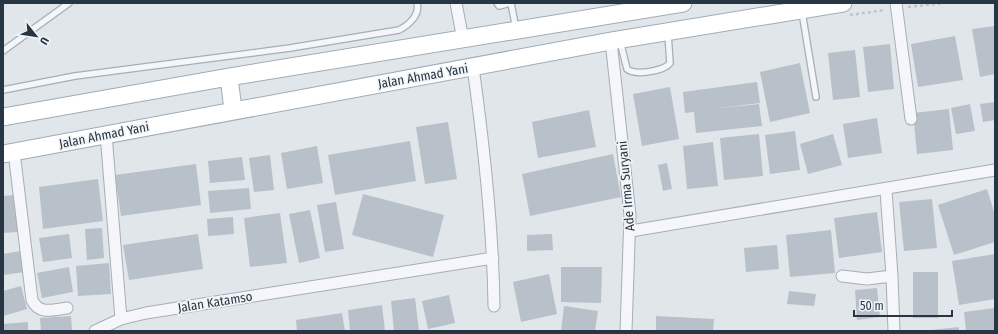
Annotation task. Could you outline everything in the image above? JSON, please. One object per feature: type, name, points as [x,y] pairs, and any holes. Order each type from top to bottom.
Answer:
[{"type":"main road","points":[[3,117],[516,31],[608,11],[683,3]]},
{"type":"main road","name":"Jalan Ahmad Yani","points":[[9,153],[233,110],[616,41],[843,3]]},
{"type":"main road","points":[[229,78],[233,110]]},
{"type":"street","points":[[456,3],[463,40]]},
{"type":"street","points":[[896,3],[911,119]]},
{"type":"street","name":"Ade Irma Suryani","points":[[616,41],[631,231],[626,331]]},
{"type":"street","points":[[473,67],[493,258],[494,306]]},
{"type":"street","points":[[106,134],[121,319]]},
{"type":"street","points":[[9,153],[32,300],[37,308],[43,311],[67,308]]},
{"type":"street","points":[[631,231],[886,190],[995,170]]},
{"type":"street","points":[[886,190],[894,331]]},
{"type":"street","name":"Jalan Katamso","points":[[95,331],[121,319],[146,313],[493,258]]},
{"type":"street","points":[[842,276],[867,279],[892,276]]},
{"type":"lane","points":[[3,51],[69,3]]},
{"type":"lane","points":[[3,90],[75,76],[290,48],[399,30],[412,21],[418,8],[417,3]]},
{"type":"lane","points":[[497,3],[499,6],[511,3],[516,31]]},
{"type":"lane","points":[[802,10],[816,97]]},
{"type":"lane","points":[[616,41],[627,69],[634,74],[647,72],[668,66],[670,63],[668,32]]},
{"type":"building","points":[[995,26],[995,74],[980,77],[972,29]]},
{"type":"building","points":[[955,36],[963,80],[918,87],[911,44]]},
{"type":"building","points":[[890,44],[894,89],[868,92],[863,47]]},
{"type":"building","points":[[855,50],[860,97],[833,100],[828,53]]},
{"type":"building","points":[[800,63],[810,113],[770,122],[760,72]]},
{"type":"building","points":[[757,82],[760,103],[712,109],[759,104],[762,126],[696,133],[694,112],[685,113],[683,92]]},
{"type":"building","points":[[670,87],[679,139],[642,146],[633,94]]},
{"type":"building","points":[[995,102],[995,120],[983,122],[980,104]]},
{"type":"building","points":[[970,104],[975,131],[956,134],[951,108]]},
{"type":"building","points":[[949,109],[953,150],[917,154],[913,113]]},
{"type":"building","points":[[589,110],[596,147],[538,158],[532,122]]},
{"type":"building","points":[[877,118],[882,153],[848,158],[843,124]]},
{"type":"building","points":[[448,122],[457,179],[425,184],[416,127]]},
{"type":"building","points":[[795,131],[800,170],[770,174],[765,135]]},
{"type":"building","points":[[759,134],[763,176],[724,180],[720,138]]},
{"type":"building","points":[[833,134],[842,165],[808,174],[800,144]]},
{"type":"building","points":[[410,141],[416,181],[335,195],[328,155]]},
{"type":"building","points":[[713,142],[718,186],[687,189],[683,146]]},
{"type":"building","points":[[317,146],[323,183],[287,189],[281,153]]},
{"type":"building","points":[[613,154],[621,197],[530,216],[522,174]]},
{"type":"building","points":[[270,155],[274,190],[254,192],[249,158]]},
{"type":"building","points":[[242,157],[245,180],[210,183],[208,161]]},
{"type":"building","points":[[667,163],[672,189],[663,191],[658,165]]},
{"type":"building","points":[[196,164],[201,205],[121,216],[115,175]]},
{"type":"building","points":[[98,179],[103,221],[43,229],[39,187]]},
{"type":"building","points":[[249,188],[251,209],[210,213],[208,191]]},
{"type":"building","points":[[987,189],[995,215],[995,242],[954,255],[938,205]]},
{"type":"building","points":[[363,194],[444,215],[433,257],[352,235]]},
{"type":"building","points":[[15,195],[18,232],[3,233],[3,196]]},
{"type":"building","points":[[932,199],[937,248],[904,251],[899,202]]},
{"type":"building","points":[[336,202],[344,249],[325,252],[317,205]]},
{"type":"building","points":[[310,210],[320,258],[299,263],[289,214]]},
{"type":"building","points":[[877,212],[882,252],[839,258],[834,218]]},
{"type":"building","points":[[280,213],[287,263],[250,267],[244,218]]},
{"type":"building","points":[[233,217],[234,234],[208,236],[207,219]]},
{"type":"building","points":[[102,228],[104,258],[87,260],[85,229]]},
{"type":"building","points":[[831,230],[835,273],[790,277],[786,235]]},
{"type":"building","points":[[69,234],[72,258],[43,262],[39,238]]},
{"type":"building","points":[[198,234],[203,269],[129,280],[123,245]]},
{"type":"building","points":[[552,234],[553,250],[527,251],[527,235]]},
{"type":"building","points":[[777,245],[779,269],[746,272],[744,248]]},
{"type":"building","points":[[21,251],[25,272],[3,275],[3,254]]},
{"type":"building","points":[[995,254],[995,299],[959,305],[952,261]]},
{"type":"building","points":[[109,263],[111,294],[78,296],[76,266]]},
{"type":"building","points":[[69,267],[73,292],[42,298],[37,273]]},
{"type":"building","points":[[561,267],[602,267],[601,303],[561,302]]},
{"type":"building","points":[[913,272],[938,272],[938,318],[913,318]]},
{"type":"building","points":[[549,274],[557,314],[521,322],[513,282]]},
{"type":"building","points":[[21,286],[27,309],[3,316],[3,291]]},
{"type":"building","points":[[877,288],[880,317],[857,320],[855,290]]},
{"type":"building","points":[[789,291],[816,294],[814,306],[787,304]]},
{"type":"building","points":[[449,295],[455,323],[428,329],[422,301]]},
{"type":"building","points":[[415,298],[419,331],[394,331],[391,301]]},
{"type":"building","points":[[382,305],[385,331],[350,331],[348,310]]},
{"type":"building","points":[[564,306],[598,311],[595,331],[561,331]]},
{"type":"building","points":[[995,308],[995,331],[966,331],[964,312]]},
{"type":"building","points":[[342,313],[345,331],[297,331],[296,320]]},
{"type":"building","points":[[71,316],[72,331],[41,331],[40,318]]},
{"type":"building","points":[[656,316],[714,319],[713,331],[656,331]]},
{"type":"building","points":[[28,322],[28,331],[3,331],[3,324]]},
{"type":"building","points":[[959,327],[959,331],[931,331],[931,330]]}]
